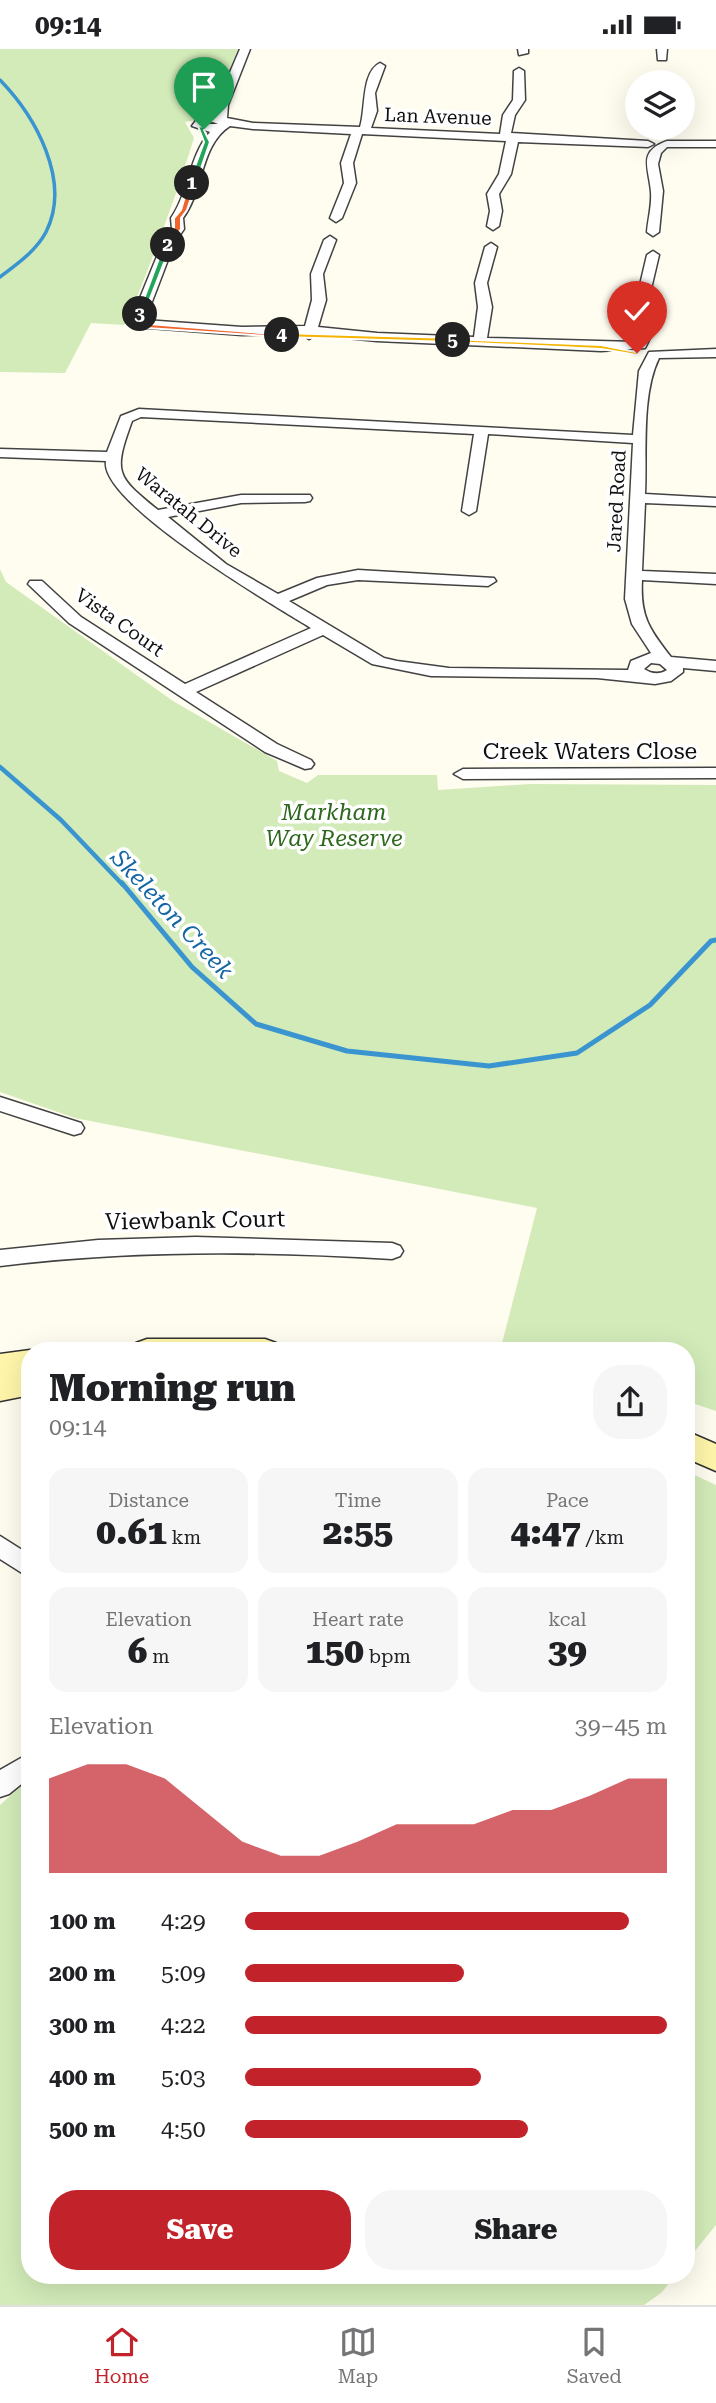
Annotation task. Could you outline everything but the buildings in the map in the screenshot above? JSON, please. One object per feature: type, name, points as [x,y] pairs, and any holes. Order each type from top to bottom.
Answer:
[{"type":"street","points":[[245,49],[222,105],[221,124],[207,142],[184,210],[177,218],[178,229],[168,244],[138,320],[141,324],[309,333],[328,338],[377,337],[716,353]]},
{"type":"street","points":[[336,218],[350,183],[347,163],[371,111],[369,93],[380,66]]},
{"type":"street","points":[[493,226],[496,211],[493,194],[505,174],[509,115],[519,100],[519,71]]},
{"type":"street","points":[[207,142],[203,123],[222,105]]},
{"type":"street","name":"Lan Avenue","points":[[203,123],[716,144]]},
{"type":"street","points":[[653,232],[658,201],[653,181],[658,141]]},
{"type":"street","points":[[309,333],[319,300],[317,274],[330,240]]},
{"type":"street","points":[[480,341],[485,307],[481,283],[491,247]]},
{"type":"street","points":[[653,255],[645,292],[649,309],[649,329],[657,351]]},
{"type":"street","points":[[646,371],[638,349],[649,329]]},
{"type":"street","name":"Jared Road","points":[[657,351],[646,371],[642,392],[634,611],[642,632],[669,665]]},
{"type":"street","name":"Waratah Drive","points":[[640,438],[139,413],[127,417],[112,457],[112,467],[116,479],[155,515],[221,567],[378,661],[407,670],[447,674],[592,672],[640,667],[649,658],[669,665]]},
{"type":"street","points":[[469,511],[482,430]]},
{"type":"street","points":[[0,453],[112,457]]},
{"type":"street","points":[[155,515],[241,499],[305,498]]},
{"type":"street","points":[[638,498],[716,502]]},
{"type":"street","points":[[276,601],[323,581],[358,575],[488,581]]},
{"type":"street","points":[[634,575],[716,579]]},
{"type":"street","name":"Vista Court","points":[[36,584],[75,620],[271,748],[305,764]]},
{"type":"street","points":[[184,691],[322,629]]},
{"type":"street","name":"Jared Road","points":[[640,667],[642,632]]},
{"type":"street","points":[[669,665],[716,667]]},
{"type":"street","name":"Creek Waters Close","points":[[463,774],[716,773]]},
{"type":"street","points":[[0,1104],[74,1128]]},
{"type":"street","name":"Viewbank Court","points":[[0,1258],[192,1242],[285,1244],[392,1251]]},
{"type":"street","points":[[0,1366],[21,1363]]},
{"type":"street","points":[[0,1388],[21,1384]]},
{"type":"street","points":[[695,1427],[716,1435]]},
{"type":"street","points":[[695,1448],[716,1458]]},
{"type":"street","points":[[0,1546],[21,1561]]},
{"type":"street","points":[[0,1786],[21,1769]]},
{"type":"green space","points":[[0,49],[238,49],[211,112],[201,119],[185,122],[194,138],[163,230],[128,320],[124,325],[91,323],[65,373],[0,372]]},
{"type":"green space","name":"Markham Way Reserve","points":[[0,569],[6,582],[173,701],[277,761],[279,771],[307,783],[318,775],[437,775],[438,790],[530,784],[716,785],[716,1411],[695,1404],[695,1342],[502,1342],[537,1208],[75,1118],[0,1092]]},
{"type":"green space","points":[[695,1475],[716,1485],[716,2225],[695,2251]]},
{"type":"green space","points":[[21,1786],[21,2284],[668,2284],[644,2305],[0,2305],[0,1805]]},
{"type":"waterway","name":"Skeleton Creek","points":[[0,80],[37,130],[46,150],[55,192],[53,212],[42,239],[26,257],[0,277]]},
{"type":"waterway","name":"Skeleton Creek","points":[[0,767],[61,820],[123,885]]},
{"type":"waterway","name":"Skeleton Creek","points":[[122,883],[192,967],[256,1024],[347,1051],[489,1066],[577,1053],[650,1005],[711,941],[716,940]]},
{"type":"route","points":[[204,129],[200,127],[207,142],[203,156],[184,210],[177,218],[178,229],[168,244],[138,320],[141,324],[328,338],[377,337],[601,347],[637,353]]}]
